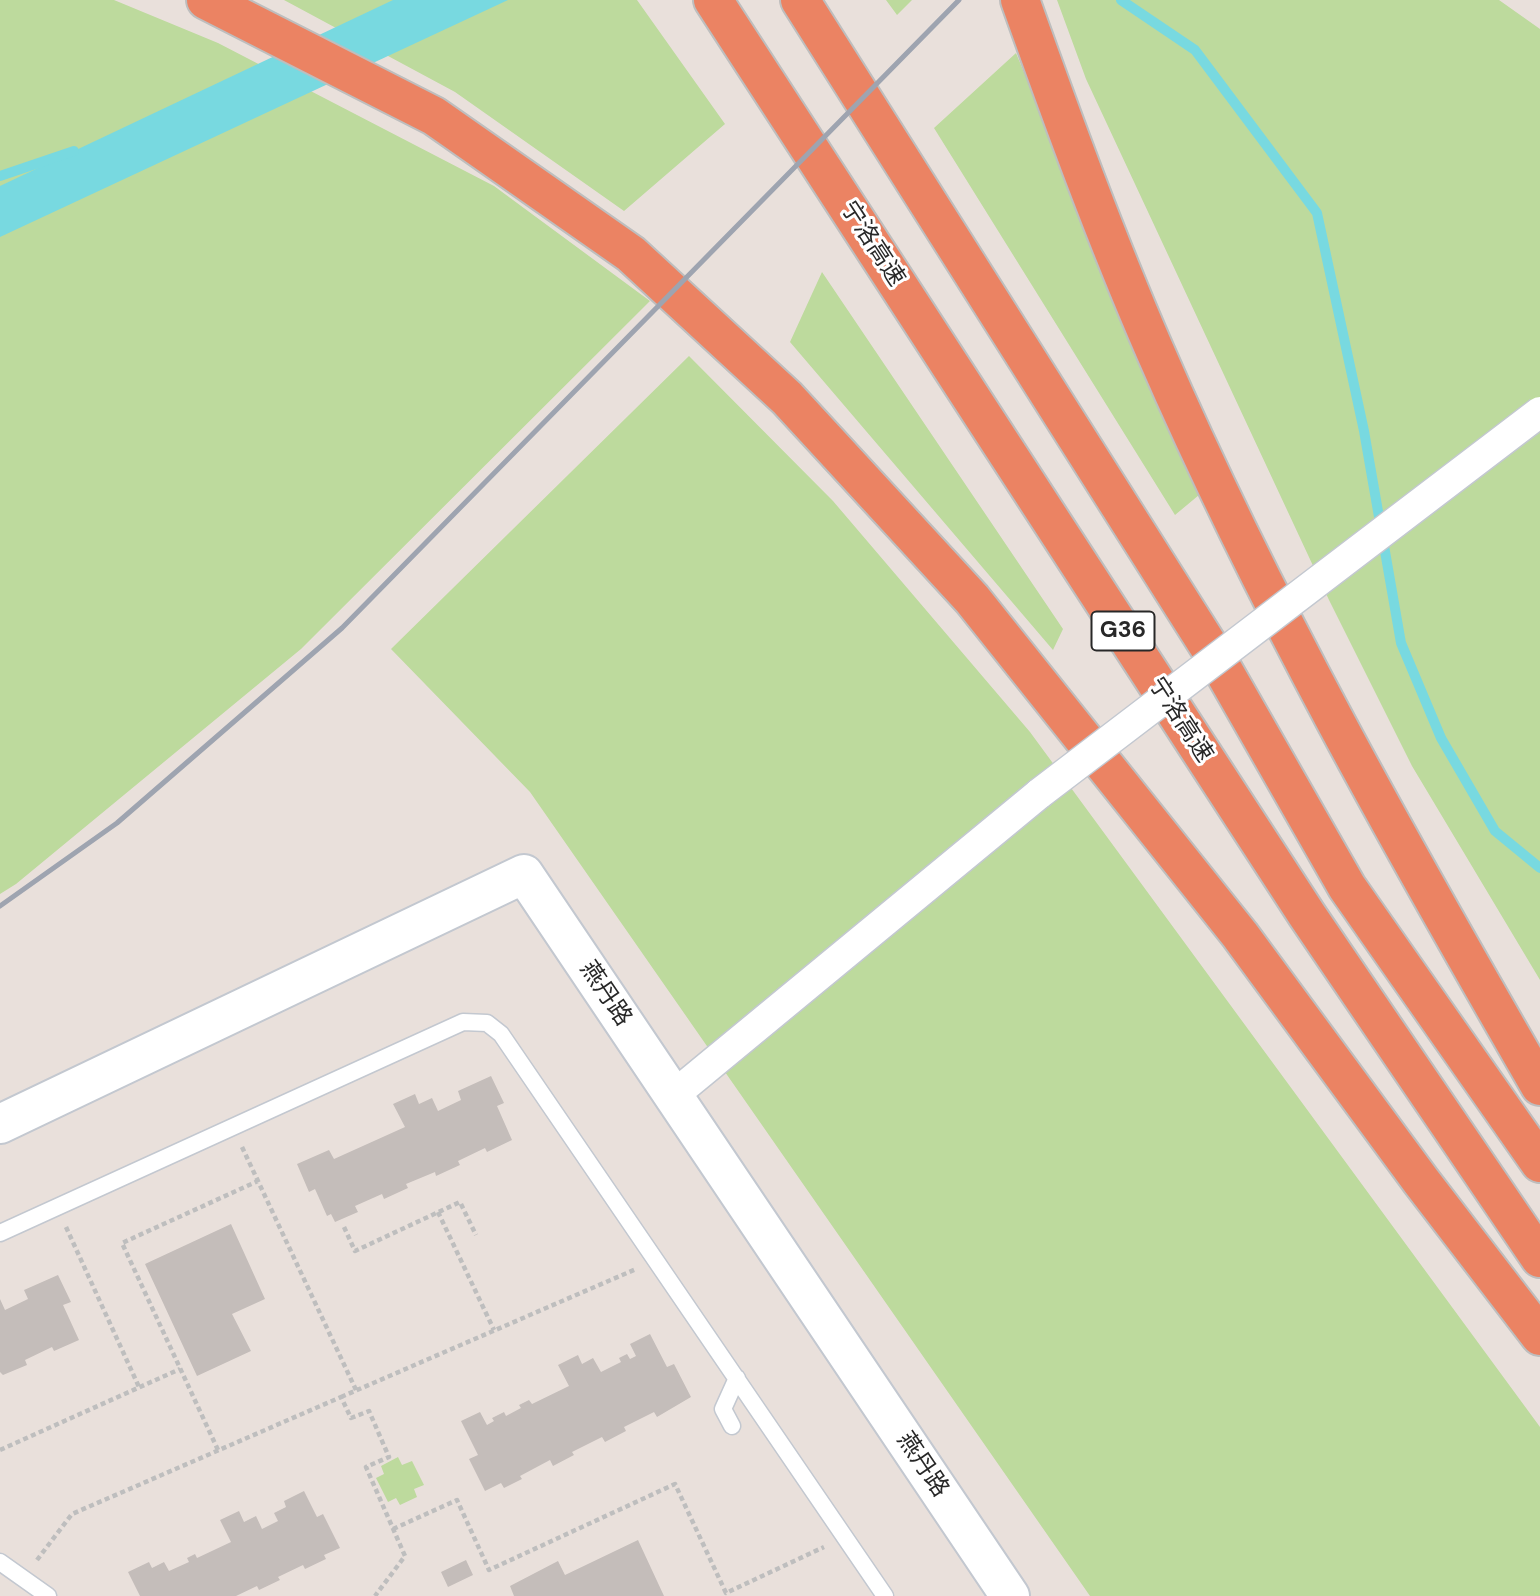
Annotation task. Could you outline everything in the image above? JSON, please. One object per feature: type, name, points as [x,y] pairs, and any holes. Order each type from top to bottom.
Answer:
[{"type":"highway","points":[[206,0],[434,116],[631,254],[788,398],[989,621],[1240,935],[1540,1336]]},
{"type":"highway","name":"宁洛高速","points":[[713,0],[1307,915],[1540,1258]]},
{"type":"highway","name":"G36","points":[[800,0],[1218,661],[1347,887],[1540,1163]]},
{"type":"highway","points":[[1020,0],[1066,130],[1155,350],[1250,553],[1407,857],[1540,1086]]},
{"type":"street","points":[[674,1094],[1040,793],[1540,412]]},
{"type":"street","name":"燕丹路","points":[[0,1124],[524,874],[1010,1596]]},
{"type":"lane","points":[[0,1233],[463,1022],[487,1023],[502,1034],[885,1596]]},
{"type":"lane","points":[[732,1426],[723,1409],[737,1378]]},
{"type":"lane","points":[[0,1562],[48,1596]]},
{"type":"path","points":[[232,1127],[356,1390]]},
{"type":"path","points":[[218,1450],[122,1244],[258,1181]]},
{"type":"path","points":[[344,1227],[355,1251],[460,1202],[476,1235]]},
{"type":"path","points":[[57,1208],[139,1387]]},
{"type":"path","points":[[438,1212],[494,1330]]},
{"type":"path","points":[[23,1579],[72,1514],[656,1260]]},
{"type":"path","points":[[0,1450],[180,1369]]},
{"type":"path","points":[[341,1397],[351,1419],[369,1411],[389,1457],[366,1467],[405,1556],[375,1596]]},
{"type":"path","points":[[393,1529],[457,1500],[489,1570],[676,1484],[726,1593]]},
{"type":"path","points":[[720,1596],[844,1538]]},
{"type":"green space","points":[[0,0],[114,0],[218,43],[494,186],[650,301],[301,649],[16,884],[0,894]]},
{"type":"green space","points":[[284,0],[637,0],[725,124],[624,211],[455,92]]},
{"type":"green space","points":[[886,0],[912,0],[897,15]]},
{"type":"green space","points":[[1057,0],[1499,0],[1540,29],[1540,980],[1412,766],[1329,600],[1086,79]]},
{"type":"green space","points":[[1016,53],[1199,495],[1175,515],[934,128]]},
{"type":"green space","points":[[822,272],[1063,629],[1053,650],[790,342]]},
{"type":"green space","points":[[689,356],[833,501],[1030,732],[1540,1427],[1540,1596],[1090,1596],[530,792],[391,649]]},
{"type":"green space","points":[[398,1457],[402,1465],[412,1461],[424,1485],[414,1489],[417,1497],[400,1505],[396,1498],[388,1502],[376,1478],[384,1474],[381,1466]]},
{"type":"water","points":[[393,0],[508,0],[0,237],[0,186]]},
{"type":"building","points":[[491,1076],[504,1103],[497,1106],[512,1140],[487,1152],[485,1148],[458,1161],[460,1165],[436,1176],[435,1172],[406,1184],[408,1188],[384,1199],[382,1194],[355,1206],[358,1212],[335,1222],[331,1214],[327,1216],[315,1189],[309,1192],[297,1164],[329,1150],[334,1159],[405,1127],[393,1104],[415,1094],[419,1104],[432,1098],[438,1111],[461,1100],[458,1091]]},
{"type":"building","points":[[231,1224],[265,1299],[232,1314],[251,1351],[197,1376],[145,1264]]},
{"type":"building","points":[[58,1275],[71,1302],[63,1305],[79,1340],[54,1351],[52,1347],[25,1360],[27,1365],[3,1375],[0,1372],[0,1299],[5,1310],[28,1299],[24,1290]]},
{"type":"building","points":[[650,1334],[667,1367],[674,1364],[691,1397],[657,1417],[654,1412],[624,1427],[626,1431],[605,1442],[602,1437],[572,1452],[574,1455],[553,1466],[550,1460],[504,1488],[501,1483],[485,1491],[469,1459],[478,1455],[461,1421],[480,1412],[487,1425],[494,1421],[492,1418],[504,1412],[506,1416],[529,1400],[532,1404],[569,1386],[558,1365],[578,1355],[582,1364],[593,1358],[601,1372],[621,1362],[619,1358],[627,1354],[630,1359],[636,1356],[630,1344]]},
{"type":"building","points":[[304,1491],[317,1517],[323,1514],[340,1548],[324,1555],[326,1559],[305,1569],[303,1565],[259,1590],[257,1586],[236,1596],[140,1596],[128,1572],[149,1562],[152,1568],[164,1562],[169,1571],[189,1562],[187,1558],[195,1554],[197,1558],[231,1542],[220,1520],[239,1511],[244,1522],[256,1516],[262,1529],[278,1521],[274,1513],[286,1507],[284,1501]]},
{"type":"building","points":[[638,1540],[664,1596],[514,1596],[510,1586],[558,1561],[565,1575]]},
{"type":"building","points":[[466,1560],[473,1575],[448,1587],[441,1572]]},
{"type":"waterway","points":[[1121,0],[1195,50],[1317,213],[1364,431],[1401,643],[1441,738],[1495,831],[1540,868]]},
{"type":"waterway","points":[[0,176],[74,151]]},
{"type":"railway","points":[[0,906],[117,823],[342,628],[959,0]]}]
